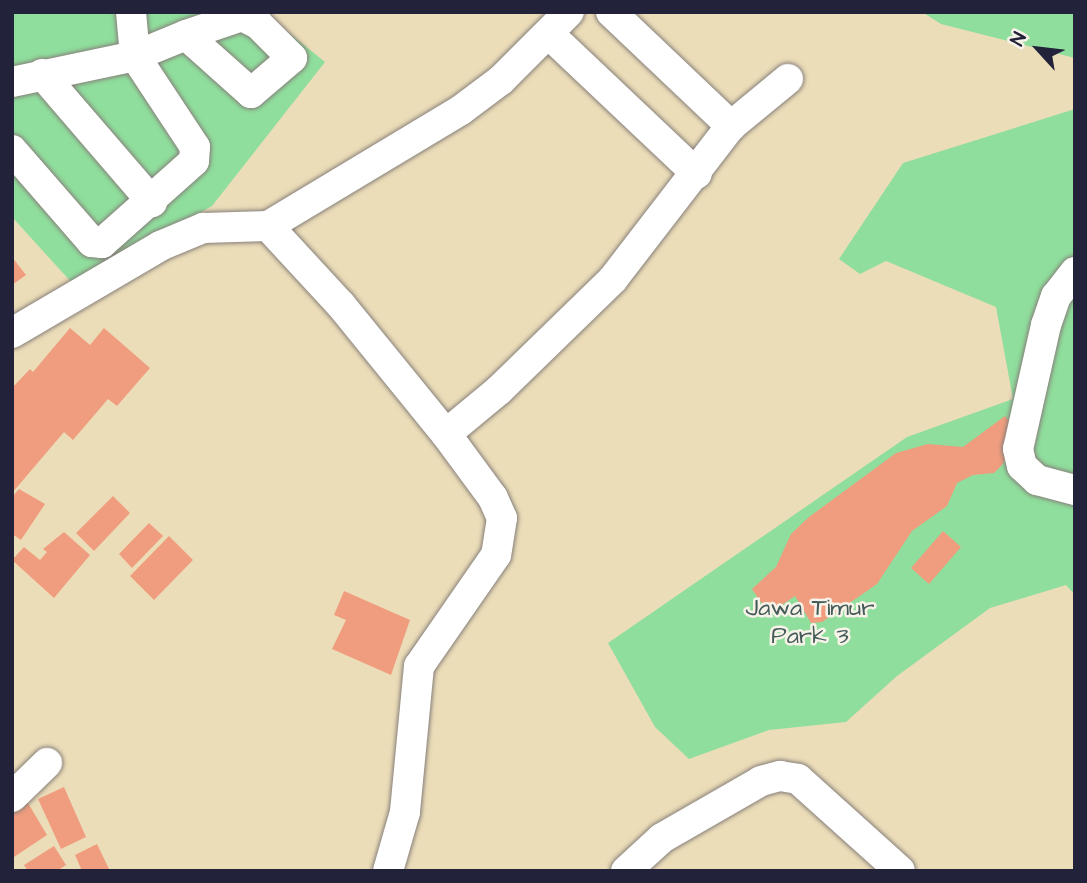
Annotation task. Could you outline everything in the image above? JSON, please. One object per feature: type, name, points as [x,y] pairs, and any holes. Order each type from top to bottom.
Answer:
[{"type":"street","points":[[12,150],[92,242],[110,239],[152,202],[196,153],[135,56],[131,12]]},
{"type":"street","points":[[12,333],[160,246],[203,228],[268,226],[461,110],[550,35],[569,12]]},
{"type":"street","points":[[611,12],[731,126]]},
{"type":"street","points":[[12,82],[135,56],[186,35]]},
{"type":"street","points":[[550,35],[697,174]]},
{"type":"street","points":[[41,74],[152,202]]},
{"type":"street","points":[[446,434],[499,390],[613,279],[697,174],[731,126],[788,79]]},
{"type":"street","points":[[268,226],[341,305],[446,434],[493,498],[502,518],[503,536],[487,572],[432,642],[419,666],[405,812],[388,871]]},
{"type":"street","points":[[1075,272],[1056,296],[1049,315],[1018,449],[1022,466],[1037,480],[1075,490]]},
{"type":"street","points":[[12,797],[47,764]]},
{"type":"street","points":[[626,871],[662,838],[761,781],[780,776],[798,779],[900,871]]},
{"type":"green space","points":[[12,12],[263,12],[325,62],[212,206],[73,284],[12,217]]},
{"type":"green space","points":[[922,12],[1075,12],[1075,58],[941,24]]},
{"type":"green space","name":"Jawa Timur Park 3","points":[[1075,109],[1075,595],[1066,585],[990,608],[897,676],[846,722],[769,730],[689,759],[655,727],[608,643],[907,437],[1013,399],[996,307],[886,261],[860,274],[839,259],[903,163]]},
{"type":"building","points":[[12,257],[26,275],[12,285]]},
{"type":"building","points":[[70,328],[90,345],[104,328],[150,368],[117,406],[108,399],[73,440],[64,432],[12,493],[12,388],[30,369],[33,372]]},
{"type":"building","points":[[1005,416],[1017,429],[1003,464],[994,473],[973,475],[957,483],[947,506],[912,531],[877,584],[822,622],[811,623],[795,596],[769,614],[752,589],[776,567],[791,534],[809,517],[896,453],[928,444],[963,447]]},
{"type":"building","points":[[19,489],[45,504],[21,540],[12,534],[12,497]]},
{"type":"building","points":[[113,496],[130,513],[94,551],[76,533]]},
{"type":"building","points":[[149,523],[163,536],[132,568],[119,554]]},
{"type":"building","points":[[943,531],[961,547],[929,584],[911,568]]},
{"type":"building","points":[[64,532],[90,555],[54,598],[12,560],[24,547],[40,560],[47,552],[43,549]]},
{"type":"building","points":[[169,536],[193,560],[154,600],[130,576]]},
{"type":"building","points":[[344,591],[410,620],[391,675],[332,649],[346,620],[334,615]]},
{"type":"building","points":[[64,787],[86,837],[61,849],[38,799]]},
{"type":"building","points":[[25,798],[47,835],[14,857],[12,806]]},
{"type":"building","points":[[97,844],[110,871],[82,871],[75,855]]},
{"type":"building","points":[[54,846],[66,865],[57,871],[28,871],[24,865]]}]
